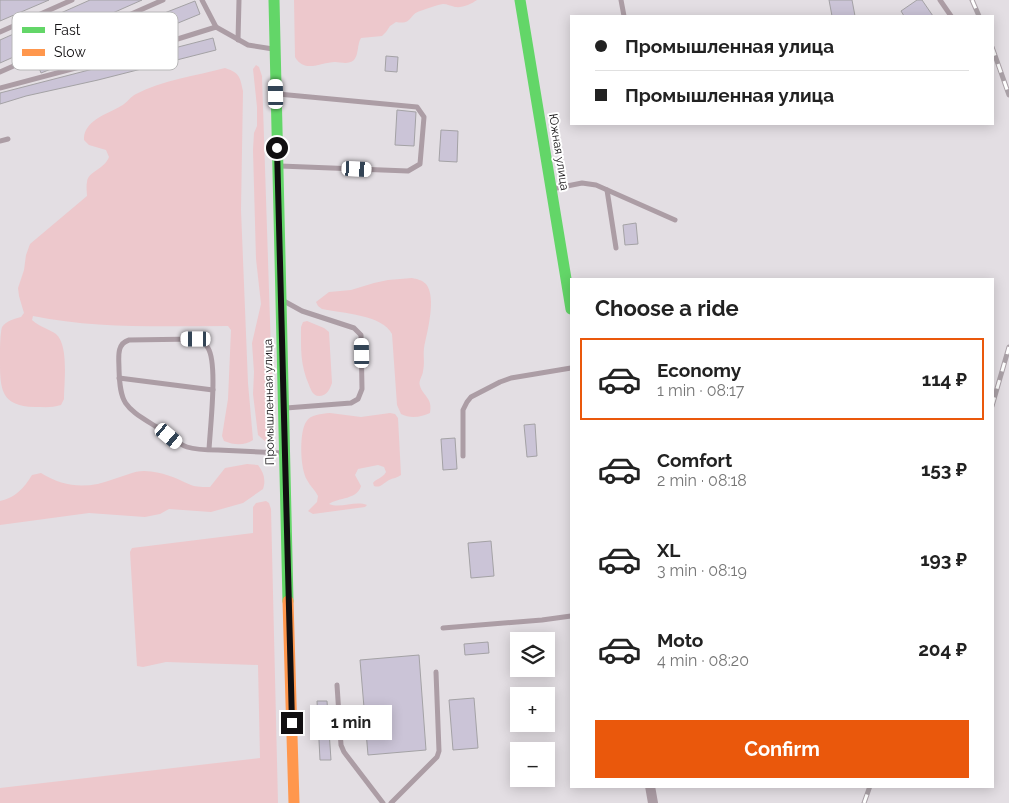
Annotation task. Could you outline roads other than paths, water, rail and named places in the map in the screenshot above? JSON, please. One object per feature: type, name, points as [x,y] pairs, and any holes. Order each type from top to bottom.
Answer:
[{"type":"street","name":"Промышленная улица","points":[[274,0],[294,803]]},
{"type":"street","name":"Южная улица","points":[[520,0],[570,303]]},
{"type":"street","points":[[650,788],[653,803]]},
{"type":"lane","points":[[45,12],[72,0]]},
{"type":"lane","points":[[136,12],[163,0]]},
{"type":"lane","points":[[202,0],[216,27],[238,40],[259,48],[275,49]]},
{"type":"lane","points":[[238,40],[239,0]]},
{"type":"lane","points":[[621,0],[624,15]]},
{"type":"lane","points":[[940,0],[950,15]]},
{"type":"lane","points":[[0,32],[12,27]]},
{"type":"lane","points":[[178,39],[216,27]]},
{"type":"lane","points":[[0,72],[12,67]]},
{"type":"lane","points":[[0,88],[68,70]]},
{"type":"lane","points":[[276,94],[417,107],[424,117],[420,164],[408,171],[277,166]]},
{"type":"lane","points":[[0,141],[8,139]]},
{"type":"lane","points":[[552,189],[590,184],[675,220]]},
{"type":"lane","points":[[607,190],[616,248]]},
{"type":"lane","points":[[280,298],[302,311],[354,328],[362,335],[362,389],[358,399],[351,403],[283,409]]},
{"type":"lane","points":[[209,450],[213,390],[209,349],[204,342],[196,339],[129,340],[120,345],[118,351],[119,378],[124,403],[133,412],[160,428],[179,444],[188,448],[209,450],[284,453]]},
{"type":"lane","points":[[463,456],[464,410],[471,397],[512,378],[570,368]]},
{"type":"lane","points":[[119,378],[213,390]]},
{"type":"lane","points":[[443,628],[570,616]]},
{"type":"lane","points":[[391,803],[437,757],[439,751],[436,672]]},
{"type":"lane","points":[[337,685],[341,745],[344,752],[383,803]]},
{"type":"railway","points":[[972,0],[979,15]]},
{"type":"railway","points":[[994,53],[1009,95]]},
{"type":"railway","points":[[994,399],[1009,347]]},
{"type":"railway","points":[[864,803],[869,788]]}]
